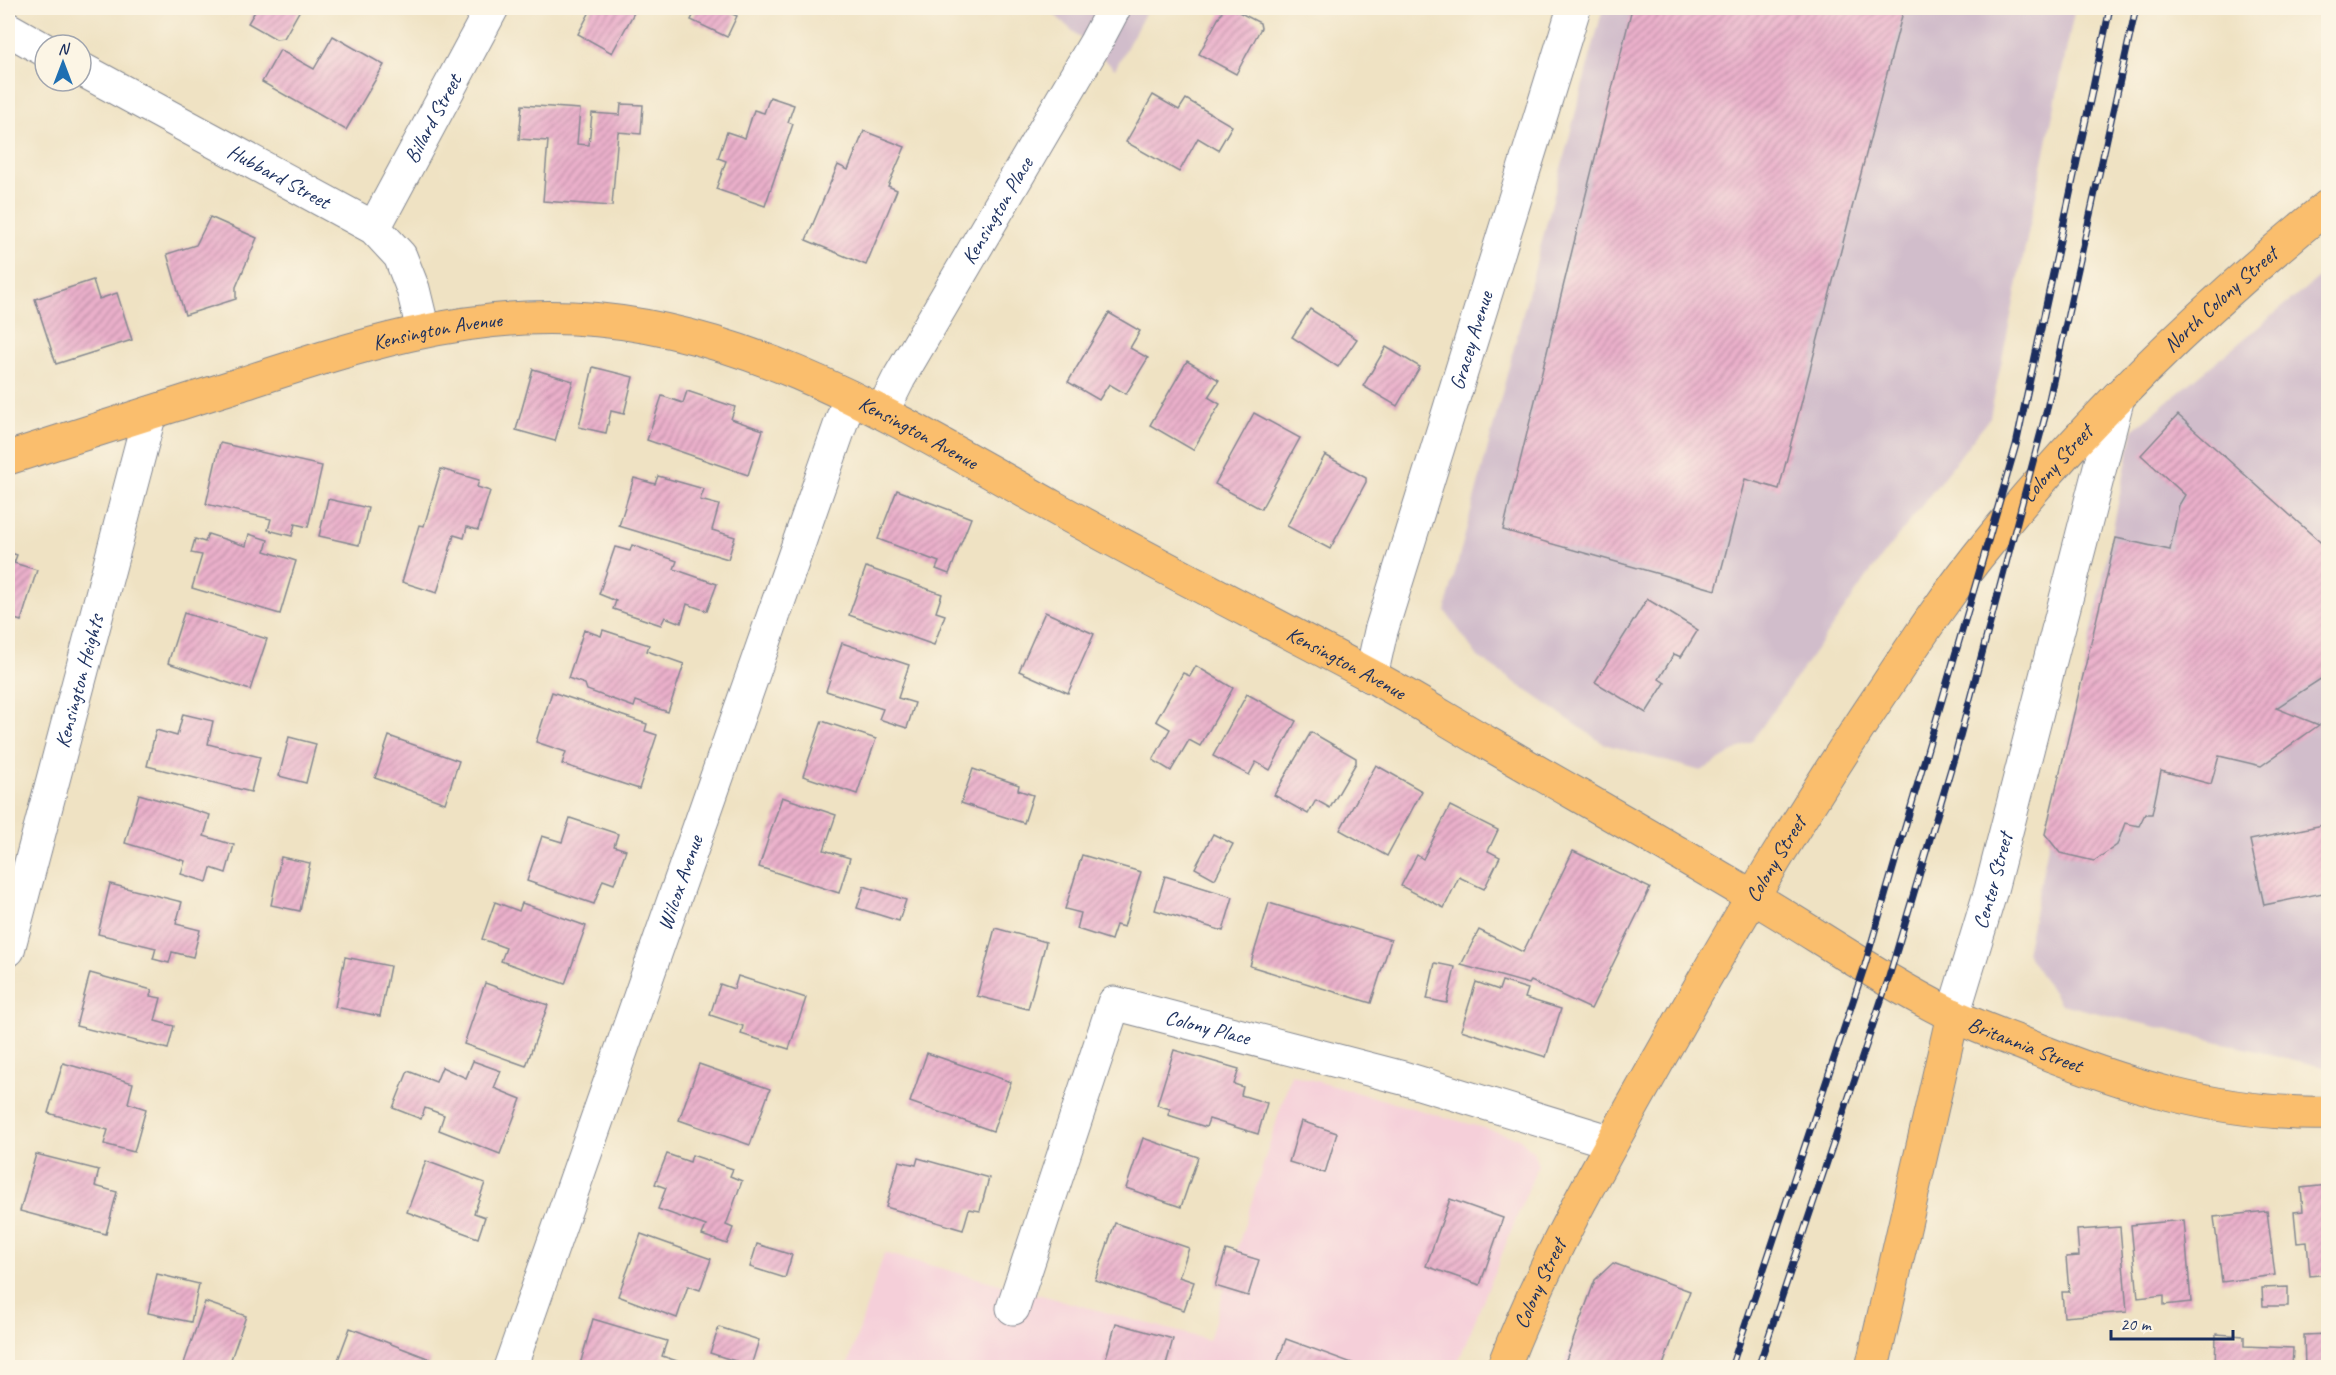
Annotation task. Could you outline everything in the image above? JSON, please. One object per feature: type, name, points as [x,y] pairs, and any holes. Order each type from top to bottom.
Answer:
[{"type":"main road","name":"North Colony Street","points":[[2118,397],[2268,255],[2328,206]]},
{"type":"main road","name":"Kensington Avenue","points":[[8,458],[334,354],[423,330],[504,319],[572,317],[648,326],[728,346],[807,376],[882,412],[1064,513],[1371,676],[1751,896]]},
{"type":"main road","name":"Colony Street","points":[[1503,1368],[1523,1316],[1560,1238],[1751,896],[1920,634],[1995,534],[2065,452],[2118,397]]},
{"type":"main road","name":"Britannia Street","points":[[1751,896],[1888,980],[1953,1015],[2051,1056],[2144,1088],[2227,1107],[2328,1113]]},
{"type":"main road","name":"Center Street","points":[[1872,1368],[1953,1015]]},
{"type":"street","name":"Billard Street","points":[[374,228],[492,8]]},
{"type":"street","name":"Kensington Place","points":[[882,412],[899,378],[1114,8]]},
{"type":"street","name":"Gracey Avenue","points":[[1371,676],[1381,631],[1574,8]]},
{"type":"street","points":[[8,29],[33,43]]},
{"type":"street","name":"Hubbard Street","points":[[93,76],[374,228],[400,256],[413,289],[423,330]]},
{"type":"street","name":"Wilcox Avenue","points":[[510,1368],[850,396]]},
{"type":"street","name":"Center Street","points":[[1953,1015],[1991,890],[2118,397]]},
{"type":"street","name":"Kensington Heights","points":[[8,950],[150,413]]},
{"type":"street","name":"Colony Place","points":[[1013,1308],[1114,1003],[1403,1077],[1612,1142]]},
{"type":"shaded area","points":[[1047,8],[1148,8],[1115,69]]},
{"type":"shaded area","points":[[1603,8],[2075,8],[1990,417],[1869,574],[1752,741],[1701,771],[1604,744],[1478,657],[1445,611]]},
{"type":"shaded area","points":[[2328,270],[2328,1068],[2061,1004],[2026,953],[2133,430]]},
{"type":"shaded area","points":[[1291,1074],[1519,1138],[1533,1151],[1538,1165],[1456,1367],[847,1368],[884,1253],[1209,1340]]},
{"type":"building","points":[[257,8],[301,8],[284,38],[276,39],[248,23]]},
{"type":"building","points":[[592,8],[636,9],[612,53],[578,34]]},
{"type":"building","points":[[697,8],[718,8],[737,16],[727,37],[691,20]]},
{"type":"building","points":[[1224,8],[1231,8],[1260,23],[1261,28],[1236,74],[1199,54]]},
{"type":"building","points":[[1632,8],[1904,8],[1779,489],[1745,479],[1716,590],[1503,530]]},
{"type":"building","points":[[333,36],[384,65],[346,130],[262,82],[280,50],[314,69]]},
{"type":"building","points":[[1153,95],[1179,110],[1186,99],[1232,126],[1218,150],[1198,138],[1179,172],[1126,142]]},
{"type":"building","points":[[770,97],[794,105],[788,122],[793,124],[765,206],[716,189],[726,161],[718,158],[727,132],[745,138],[754,110],[764,113]]},
{"type":"building","points":[[621,104],[643,105],[641,134],[618,132],[612,206],[543,201],[548,141],[519,139],[522,105],[580,109],[577,144],[589,145],[592,113],[620,115]]},
{"type":"building","points":[[864,131],[905,147],[888,186],[897,190],[866,265],[806,240],[838,165],[848,170]]},
{"type":"building","points":[[210,217],[257,238],[236,287],[236,299],[185,315],[167,254],[196,245]]},
{"type":"building","points":[[93,280],[99,299],[117,293],[132,340],[56,364],[35,299]]},
{"type":"building","points":[[1310,309],[1357,339],[1338,367],[1292,337]]},
{"type":"building","points":[[1109,313],[1140,331],[1130,348],[1148,358],[1126,394],[1109,384],[1099,400],[1068,382]]},
{"type":"building","points":[[1386,347],[1420,367],[1397,406],[1363,386]]},
{"type":"building","points":[[1187,361],[1219,380],[1208,397],[1220,404],[1193,450],[1150,425]]},
{"type":"building","points":[[593,367],[633,377],[624,414],[611,411],[606,433],[579,427]]},
{"type":"building","points":[[533,369],[573,381],[555,441],[516,430]]},
{"type":"building","points":[[687,391],[735,407],[731,419],[763,430],[748,475],[647,440],[662,396],[683,403]]},
{"type":"building","points":[[1254,413],[1300,438],[1261,509],[1215,484]]},
{"type":"building","points":[[2178,415],[2328,549],[2328,686],[2322,678],[2276,708],[2319,725],[2261,766],[2219,756],[2211,784],[2161,771],[2152,814],[2145,814],[2139,826],[2125,823],[2117,845],[2094,861],[2060,853],[2045,834],[2116,538],[2170,550],[2179,505],[2185,495],[2141,455]]},
{"type":"building","points":[[220,443],[322,466],[308,527],[295,524],[292,536],[268,530],[271,519],[206,504]]},
{"type":"building","points":[[1325,455],[1366,478],[1366,482],[1330,549],[1287,526]]},
{"type":"building","points":[[441,469],[479,480],[477,487],[490,491],[478,530],[467,527],[464,538],[454,535],[437,593],[402,582],[419,525],[424,526]]},
{"type":"building","points":[[658,476],[704,489],[700,500],[719,505],[712,530],[735,537],[728,559],[619,526],[634,478],[655,484]]},
{"type":"building","points":[[897,490],[971,518],[949,574],[936,569],[939,562],[878,539]]},
{"type":"building","points":[[328,499],[368,508],[359,545],[319,536]]},
{"type":"building","points":[[208,534],[246,546],[249,534],[268,540],[265,551],[296,561],[280,614],[192,588],[202,555],[191,553],[195,539],[205,542]]},
{"type":"building","points":[[632,545],[677,561],[674,569],[717,584],[707,611],[687,604],[681,623],[665,617],[661,625],[613,609],[616,601],[599,594],[615,547],[630,551]]},
{"type":"building","points":[[8,552],[17,555],[14,563],[37,570],[21,621],[8,617]]},
{"type":"building","points":[[866,567],[942,594],[936,612],[945,615],[934,645],[849,615]]},
{"type":"building","points":[[1647,599],[1698,630],[1681,657],[1674,654],[1659,679],[1665,683],[1646,713],[1595,682]]},
{"type":"building","points":[[1045,612],[1094,634],[1068,693],[1019,671]]},
{"type":"building","points":[[184,613],[267,639],[250,690],[168,663]]},
{"type":"building","points":[[584,630],[601,636],[603,630],[649,645],[647,651],[684,664],[668,712],[636,701],[634,707],[587,690],[585,684],[568,678]]},
{"type":"building","points":[[842,643],[909,665],[898,698],[915,703],[907,728],[879,719],[883,709],[826,691]]},
{"type":"building","points":[[1196,666],[1233,688],[1200,746],[1189,740],[1171,771],[1153,760],[1170,729],[1156,721],[1183,673],[1190,676]]},
{"type":"building","points":[[552,692],[647,724],[645,731],[657,735],[639,789],[562,764],[566,752],[536,742]]},
{"type":"building","points":[[1247,694],[1296,721],[1270,770],[1256,762],[1249,775],[1213,756]]},
{"type":"building","points":[[183,714],[213,721],[208,744],[260,757],[251,792],[147,766],[156,730],[177,736]]},
{"type":"building","points":[[822,721],[876,739],[857,794],[803,776]]},
{"type":"building","points":[[1311,732],[1356,758],[1356,763],[1330,808],[1316,800],[1308,814],[1274,795]]},
{"type":"building","points":[[389,736],[459,761],[445,803],[375,778]]},
{"type":"building","points":[[289,737],[316,744],[306,783],[279,776]]},
{"type":"building","points":[[1376,765],[1422,791],[1387,856],[1340,830]]},
{"type":"building","points":[[973,769],[1019,785],[1018,790],[1033,795],[1024,823],[961,803]]},
{"type":"building","points":[[139,794],[210,815],[204,836],[234,845],[226,873],[211,868],[207,882],[181,874],[185,861],[125,843]]},
{"type":"building","points":[[782,797],[836,815],[824,850],[850,858],[839,893],[759,867]]},
{"type":"building","points":[[1450,806],[1498,830],[1488,851],[1500,857],[1484,889],[1459,877],[1444,908],[1401,886],[1417,855],[1423,859]]},
{"type":"building","points":[[570,818],[618,834],[614,846],[626,850],[614,884],[603,880],[594,904],[527,881],[542,836],[562,842]]},
{"type":"building","points":[[2328,824],[2328,892],[2264,905],[2250,840]]},
{"type":"building","points":[[1213,834],[1233,844],[1215,879],[1195,868]]},
{"type":"building","points":[[1573,851],[1650,888],[1591,1009],[1531,981],[1529,984],[1461,965],[1479,930],[1523,952]]},
{"type":"building","points":[[1082,855],[1141,872],[1124,927],[1116,925],[1111,940],[1077,929],[1081,913],[1065,909]]},
{"type":"building","points":[[281,857],[310,863],[300,911],[271,905]]},
{"type":"building","points":[[1165,876],[1233,897],[1223,931],[1155,910]]},
{"type":"building","points":[[110,884],[182,902],[176,924],[200,930],[193,957],[172,952],[169,963],[153,959],[156,948],[98,934]]},
{"type":"building","points":[[864,886],[906,900],[899,921],[857,908]]},
{"type":"building","points":[[495,902],[519,911],[522,903],[586,926],[565,984],[501,961],[506,948],[482,939]]},
{"type":"building","points":[[1269,903],[1391,940],[1371,1003],[1250,966]]},
{"type":"building","points":[[995,928],[1046,942],[1028,1009],[977,996]]},
{"type":"building","points":[[345,957],[390,966],[380,1016],[335,1007]]},
{"type":"building","points":[[1435,963],[1455,967],[1447,1003],[1427,999]]},
{"type":"building","points":[[90,973],[152,990],[150,996],[161,998],[155,1021],[174,1026],[168,1049],[76,1026]]},
{"type":"building","points":[[738,976],[806,998],[789,1049],[741,1034],[743,1026],[710,1015],[720,984],[734,989]]},
{"type":"building","points":[[1502,981],[1528,989],[1525,998],[1561,1009],[1546,1057],[1461,1030],[1476,982],[1499,990]]},
{"type":"building","points":[[485,983],[548,1005],[526,1066],[464,1044]]},
{"type":"building","points":[[1174,1050],[1239,1069],[1234,1084],[1243,1087],[1241,1095],[1267,1103],[1258,1134],[1209,1119],[1206,1127],[1168,1115],[1170,1109],[1157,1105]]},
{"type":"building","points":[[927,1053],[1011,1082],[993,1131],[910,1102]]},
{"type":"building","points":[[473,1061],[501,1071],[494,1088],[521,1099],[500,1154],[439,1130],[444,1115],[425,1108],[421,1119],[393,1108],[408,1071],[436,1082],[442,1067],[466,1078]]},
{"type":"building","points":[[63,1063],[133,1083],[128,1103],[146,1109],[134,1152],[104,1144],[108,1130],[48,1113]]},
{"type":"building","points":[[699,1064],[770,1089],[750,1145],[679,1120]]},
{"type":"building","points":[[1301,1121],[1337,1133],[1325,1173],[1289,1162]]},
{"type":"building","points":[[1143,1138],[1198,1157],[1181,1207],[1126,1188]]},
{"type":"building","points":[[36,1154],[99,1170],[95,1186],[117,1192],[106,1234],[20,1211]]},
{"type":"building","points":[[667,1154],[690,1162],[692,1155],[733,1169],[730,1176],[742,1181],[726,1225],[733,1228],[727,1244],[702,1235],[706,1226],[658,1209],[666,1188],[655,1184]]},
{"type":"building","points":[[918,1158],[989,1178],[980,1211],[969,1209],[963,1230],[886,1207],[899,1161],[916,1165]]},
{"type":"building","points":[[426,1161],[485,1183],[474,1213],[485,1217],[478,1238],[407,1212]]},
{"type":"building","points":[[2328,1185],[2328,1274],[2310,1276],[2307,1242],[2297,1243],[2294,1212],[2303,1211],[2301,1188]]},
{"type":"building","points":[[1450,1199],[1503,1218],[1480,1285],[1426,1266]]},
{"type":"building","points":[[2267,1211],[2275,1275],[2222,1282],[2214,1217]]},
{"type":"building","points":[[2184,1220],[2191,1302],[2164,1305],[2164,1295],[2138,1298],[2131,1225]]},
{"type":"building","points":[[1115,1223],[1189,1248],[1179,1277],[1194,1282],[1184,1310],[1095,1280]]},
{"type":"building","points":[[2120,1227],[2127,1312],[2064,1317],[2062,1292],[2069,1292],[2066,1257],[2079,1256],[2077,1230]]},
{"type":"building","points":[[641,1234],[711,1259],[700,1290],[688,1286],[677,1318],[618,1296]]},
{"type":"building","points":[[757,1244],[792,1255],[785,1278],[750,1267]]},
{"type":"building","points":[[1226,1250],[1259,1260],[1248,1296],[1215,1286]]},
{"type":"building","points":[[1613,1263],[1690,1291],[1662,1368],[1563,1368],[1595,1280]]},
{"type":"building","points":[[157,1274],[199,1284],[191,1322],[148,1313]]},
{"type":"building","points":[[2288,1287],[2288,1306],[2263,1306],[2262,1288]]},
{"type":"building","points":[[205,1302],[246,1316],[228,1368],[183,1366]]},
{"type":"building","points":[[593,1319],[667,1341],[662,1356],[677,1361],[675,1368],[579,1368]]},
{"type":"building","points":[[1116,1323],[1173,1339],[1165,1368],[1103,1368]]},
{"type":"building","points":[[719,1327],[759,1340],[751,1366],[710,1353]]},
{"type":"building","points":[[350,1328],[430,1359],[427,1368],[335,1368]]},
{"type":"building","points":[[2216,1334],[2244,1336],[2244,1346],[2293,1348],[2292,1368],[2215,1368]]},
{"type":"building","points":[[2328,1334],[2328,1368],[2305,1368],[2304,1335]]},
{"type":"building","points":[[1286,1339],[1363,1367],[1363,1368],[1275,1368]]},
{"type":"railway","points":[[1731,1368],[1865,965],[2016,445],[2110,8]]},
{"type":"railway","points":[[1758,1368],[1888,980],[1955,755],[2046,413],[2136,8]]}]
